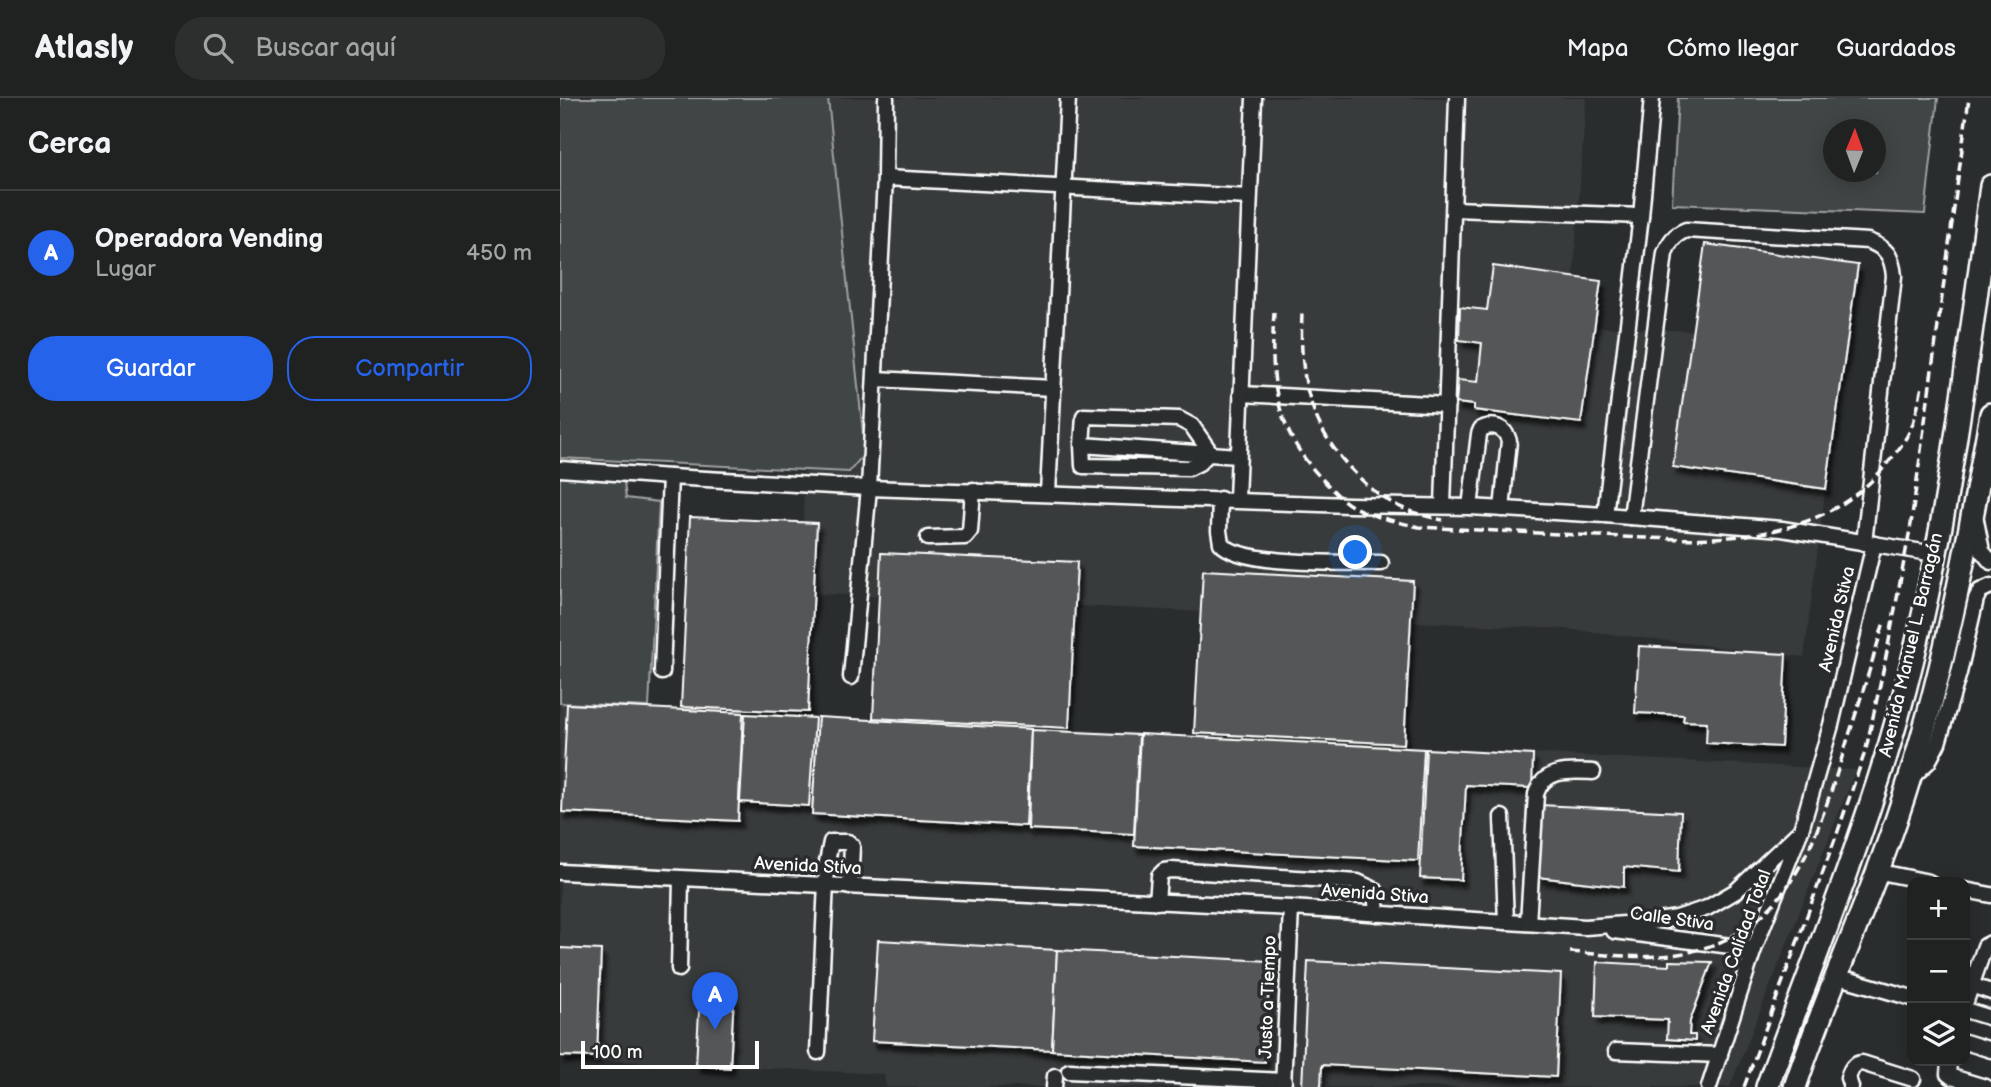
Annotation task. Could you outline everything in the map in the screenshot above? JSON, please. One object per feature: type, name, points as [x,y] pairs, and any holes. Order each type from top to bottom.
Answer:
[{"type":"highway","name":"Avenida Manuel L. Barragán","points":[[1767,1087],[1891,742],[1918,635],[1963,393],[1991,186]]},
{"type":"highway","name":"Avenida Manuel L. Barragán","points":[[1795,1087],[1909,780],[1940,670],[1965,562],[1991,414]]},
{"type":"street","points":[[851,677],[869,488],[885,178],[886,98]]},
{"type":"street","points":[[1048,492],[1068,98]]},
{"type":"street","points":[[1237,499],[1254,98]]},
{"type":"street","points":[[1443,506],[1457,98]]},
{"type":"street","points":[[1605,515],[1641,216],[1652,98]]},
{"type":"street","points":[[885,178],[1249,197]]},
{"type":"street","points":[[1454,209],[1641,216]]},
{"type":"street","name":"Avenida Stiva","points":[[560,872],[1291,908],[1585,927],[1677,918],[1707,908],[1736,891],[1801,830],[1831,725],[1869,544],[1894,276],[1892,260],[1883,246],[1868,241],[1686,230],[1676,234],[1665,253],[1631,517]]},
{"type":"street","points":[[875,379],[1054,388]]},
{"type":"street","points":[[1241,394],[1447,405]]},
{"type":"street","points":[[1084,416],[1179,419],[1192,426],[1210,452],[1189,468],[1083,466],[1084,416]]},
{"type":"street","points":[[1470,507],[1479,434],[1481,429],[1493,426],[1506,433],[1508,441],[1502,509]]},
{"type":"street","points":[[1082,445],[1238,456]]},
{"type":"street","points":[[560,469],[869,488],[1443,506],[1605,515],[1782,529],[1935,554]]},
{"type":"street","points":[[662,672],[670,477]]},
{"type":"street","points":[[928,538],[965,537],[970,531],[973,490]]},
{"type":"street","points":[[1220,499],[1221,543],[1235,554],[1273,560],[1381,563]]},
{"type":"street","points":[[1973,511],[1978,522],[1982,551],[1991,562]]},
{"type":"street","points":[[1909,780],[1928,762],[1938,743],[1959,673],[1976,598],[1980,591],[1991,586]]},
{"type":"street","points":[[1528,923],[1536,794],[1539,785],[1556,773],[1593,772]]},
{"type":"street","points":[[1502,817],[1506,922]]},
{"type":"street","name":"Avenida Calidad Total","points":[[1709,1087],[1754,949],[1801,830]]},
{"type":"street","points":[[818,1052],[825,886],[828,848],[831,842],[848,842],[852,846],[850,887]]},
{"type":"street","points":[[1157,902],[1159,876],[1171,870],[1358,882],[1376,890],[1377,914]]},
{"type":"street","points":[[1876,871],[1907,877]]},
{"type":"street","points":[[679,969],[681,879]]},
{"type":"street","points":[[1970,891],[1991,895]]},
{"type":"street","name":"Justo a Tiempo","points":[[1283,1084],[1291,908]]},
{"type":"street","name":"Calle Stiva","points":[[1585,927],[1754,949]]},
{"type":"street","points":[[1965,1003],[1985,946],[1991,943]]},
{"type":"street","points":[[1836,976],[1907,997]]},
{"type":"street","points":[[1971,985],[1991,992]]},
{"type":"street","points":[[1970,1012],[1991,1018]]},
{"type":"street","points":[[1970,1044],[1991,1050]]},
{"type":"street","points":[[1616,1051],[1720,1055]]},
{"type":"street","points":[[1851,1087],[1847,1079],[1852,1067],[1857,1063],[1913,1079]]},
{"type":"street","points":[[1949,1066],[1948,1074],[1952,1077],[1985,1087]]},
{"type":"street","points":[[1059,1078],[1283,1084]]},
{"type":"shaded area","points":[[560,98],[828,98],[865,453],[849,472],[560,458]]},
{"type":"shaded area","points":[[811,98],[1586,98],[1570,326],[1845,337],[1804,657],[1566,629],[802,593]]},
{"type":"shaded area","points":[[1678,98],[1938,98],[1925,214],[1672,204]]},
{"type":"shaded area","points":[[560,473],[623,475],[626,498],[659,502],[649,707],[560,703]]},
{"type":"shaded area","points":[[560,703],[1856,770],[1730,1087],[886,1087],[884,1074],[560,1058]]},
{"type":"building","points":[[1705,244],[1858,265],[1826,489],[1673,467]]},
{"type":"building","points":[[1493,266],[1601,281],[1581,423],[1474,410],[1474,405],[1456,403],[1458,380],[1478,382],[1482,343],[1459,340],[1460,307],[1487,310]]},
{"type":"building","points":[[690,517],[817,523],[808,712],[681,707]]},
{"type":"building","points":[[881,553],[1077,562],[1069,728],[873,718]]},
{"type":"building","points":[[1203,570],[1413,581],[1404,744],[1194,733]]},
{"type":"building","points":[[1639,646],[1786,654],[1781,747],[1706,743],[1707,722],[1683,721],[1684,715],[1635,713]]},
{"type":"building","points":[[567,704],[743,713],[738,821],[562,812]]},
{"type":"building","points":[[745,714],[815,718],[809,806],[740,802]]},
{"type":"building","points":[[818,717],[1031,729],[1026,826],[812,814]]},
{"type":"building","points":[[1031,730],[1139,735],[1134,834],[1028,829]]},
{"type":"building","points":[[1140,734],[1424,749],[1418,861],[1134,846]]},
{"type":"building","points":[[1426,749],[1533,755],[1532,788],[1466,785],[1461,880],[1420,878]]},
{"type":"building","points":[[1540,805],[1681,812],[1679,872],[1624,867],[1624,887],[1538,877]]},
{"type":"building","points":[[878,940],[1057,950],[1052,1050],[872,1041]]},
{"type":"building","points":[[560,948],[601,950],[597,1057],[560,1056]]},
{"type":"building","points":[[1057,950],[1270,961],[1265,1062],[1052,1050]]},
{"type":"building","points":[[1308,961],[1561,974],[1556,1077],[1322,1065],[1321,1087],[1302,1087]]},
{"type":"building","points":[[1669,961],[1712,962],[1690,1021],[1689,1035],[1695,1035],[1695,1041],[1667,1039],[1668,1020],[1595,1017],[1597,962],[1669,966]]},
{"type":"building","points":[[700,994],[734,995],[730,1068],[696,1065]]},
{"type":"railway","points":[[1744,1087],[1866,749],[1911,524],[1969,98]]},
{"type":"railway","points":[[1274,312],[1273,360],[1279,403],[1285,423],[1307,462],[1348,504],[1377,516],[1419,527],[1675,539],[1750,535],[1786,528],[1820,515],[1852,497],[1880,472],[1910,430],[1922,387]]},
{"type":"railway","points":[[1302,314],[1303,359],[1310,400],[1317,419],[1339,456],[1385,499],[1405,509],[1443,520]]},
{"type":"railway","points":[[1570,952],[1647,957],[1693,951],[1726,939],[1754,922],[1776,901],[1795,875],[1822,817],[1884,622]]},
{"type":"place","name":"Operadora Vending","points":[[715,1030]]}]
